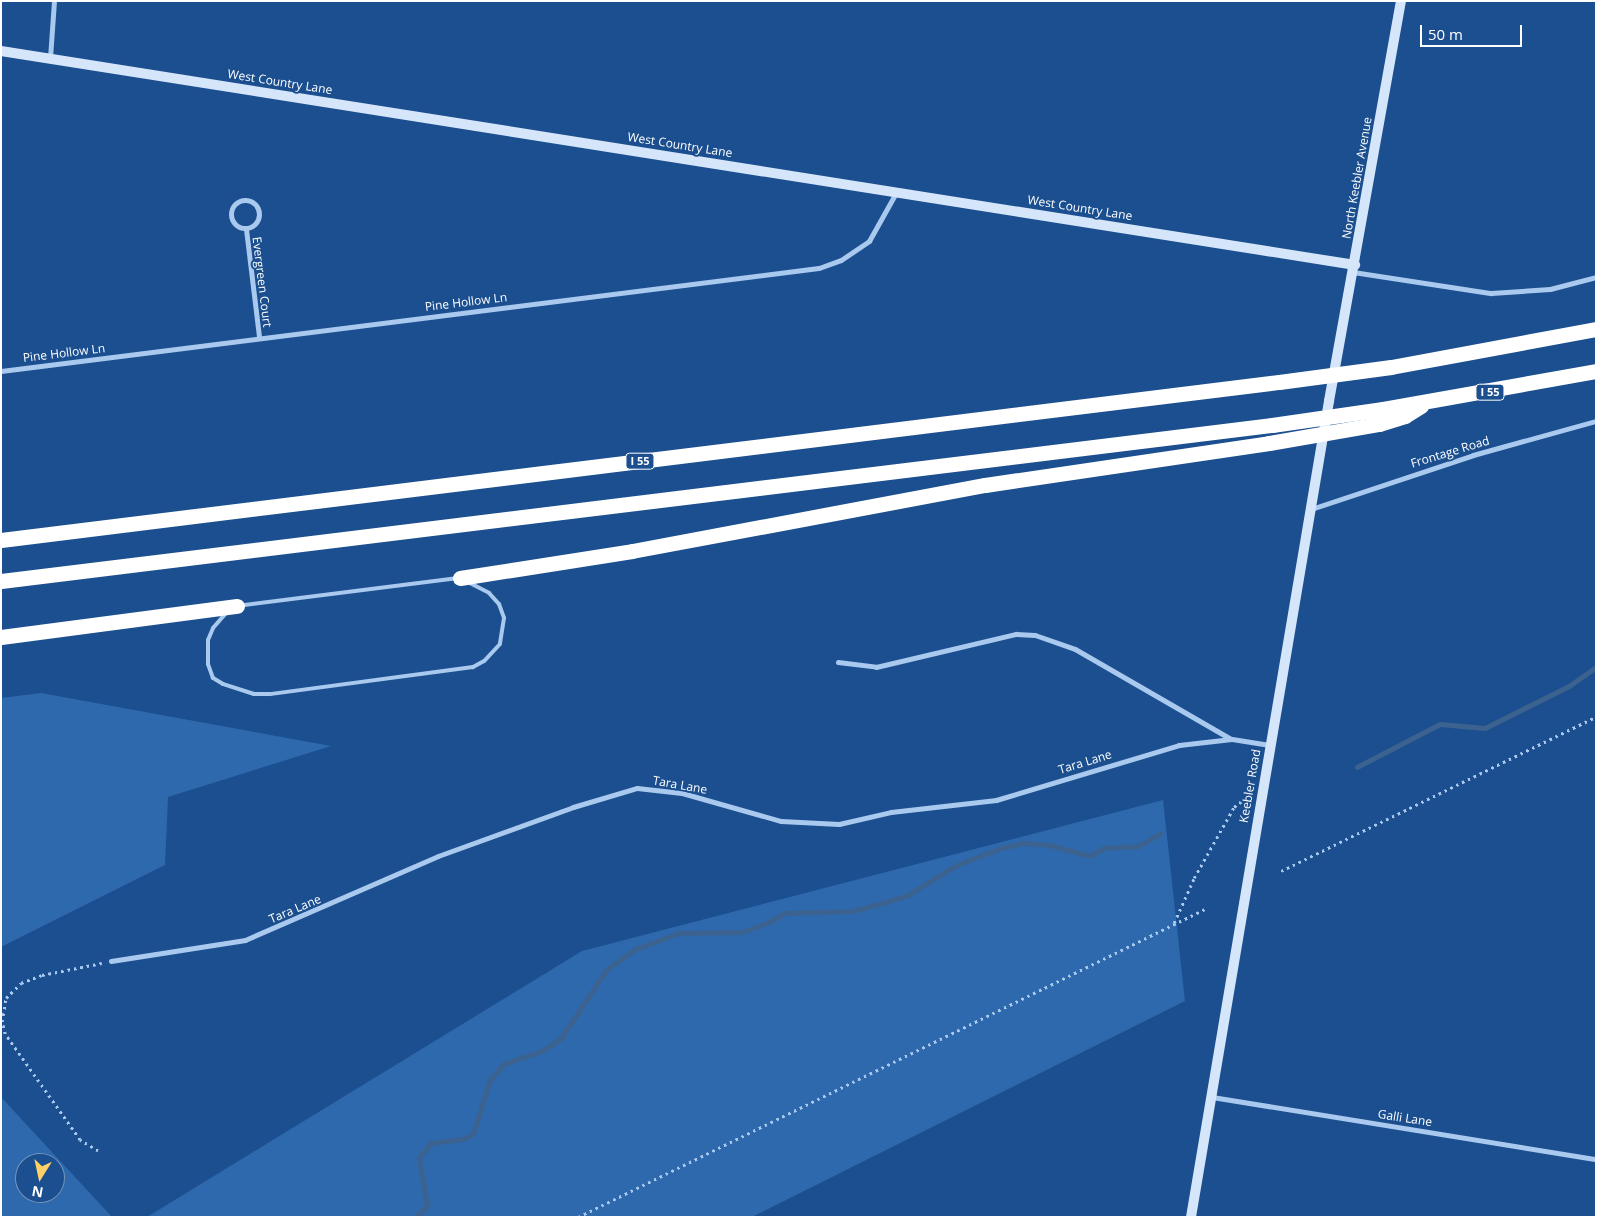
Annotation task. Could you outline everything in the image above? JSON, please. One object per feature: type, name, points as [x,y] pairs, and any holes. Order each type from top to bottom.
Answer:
[{"type":"highway","name":"I 55","points":[[1,540],[1279,382],[1390,367],[1596,329]]},
{"type":"highway","name":"I 55","points":[[1,581],[1272,425],[1425,403],[1596,371]]},
{"type":"highway","points":[[460,578],[632,551],[985,485],[1269,443],[1379,424],[1405,416],[1425,403]]},
{"type":"highway","points":[[1,638],[237,606]]},
{"type":"street","points":[[50,58],[54,1]]},
{"type":"street","name":"North Keebler Avenue","points":[[1337,360],[1401,1]]},
{"type":"street","name":"West Country Lane","points":[[1,50],[898,191],[1491,293],[1550,289],[1596,277]]},
{"type":"street","name":"Pine Hollow Ln","points":[[1,371],[259,337],[819,268],[841,260],[869,241],[898,191]]},
{"type":"street","name":"Evergreen Court","points":[[243,200],[252,202],[259,214],[256,223],[246,229],[235,225],[230,217],[234,204],[243,200]]},
{"type":"street","name":"Evergreen Court","points":[[246,229],[259,337]]},
{"type":"street","name":"Keebler Road","points":[[1191,1217],[1261,794],[1337,360]]},
{"type":"street","name":"Frontage Road","points":[[1312,509],[1464,458],[1596,421]]},
{"type":"street","name":"Tara Lane","points":[[838,662],[876,667],[1016,634],[1035,634],[1075,649],[1232,739]]},
{"type":"street","name":"Tara Lane","points":[[111,961],[245,940],[438,856],[573,807],[637,788],[682,793],[781,821],[839,824],[899,811],[996,800],[1157,750],[1232,739],[1270,745]]},
{"type":"street","name":"Galli Lane","points":[[1211,1096],[1596,1159]]},
{"type":"lane","points":[[460,578],[489,593],[499,604],[504,618],[500,644],[484,661],[473,667],[270,694],[237,690],[213,678],[208,664],[208,640],[213,628],[226,612],[237,606],[460,578]]},
{"type":"path","points":[[1281,871],[1596,717]]},
{"type":"path","points":[[1174,924],[1194,878],[1234,807],[1248,794],[1261,794]]},
{"type":"path","points":[[578,1217],[1207,908]]},
{"type":"path","points":[[98,1151],[80,1140],[5,1034],[2,1010],[14,988],[35,977],[111,961]]},
{"type":"shaded area","points":[[41,693],[331,746],[168,797],[165,865],[1,947],[1,698]]},
{"type":"shaded area","points":[[1163,800],[1185,1001],[752,1217],[147,1217],[582,951]]},
{"type":"shaded area","points":[[1,1097],[53,1153],[15,1153],[15,1203],[65,1203],[65,1166],[112,1217],[1,1217]]},
{"type":"waterway","points":[[1357,767],[1440,724],[1485,728],[1569,686],[1596,667]]},
{"type":"waterway","points":[[416,1217],[427,1206],[419,1158],[431,1143],[463,1139],[473,1134],[490,1080],[504,1064],[542,1051],[561,1038],[607,969],[636,949],[679,933],[742,932],[769,922],[785,913],[853,911],[879,904],[908,895],[957,865],[1001,848],[1023,843],[1050,845],[1090,856],[1104,848],[1138,846],[1161,833]]}]
